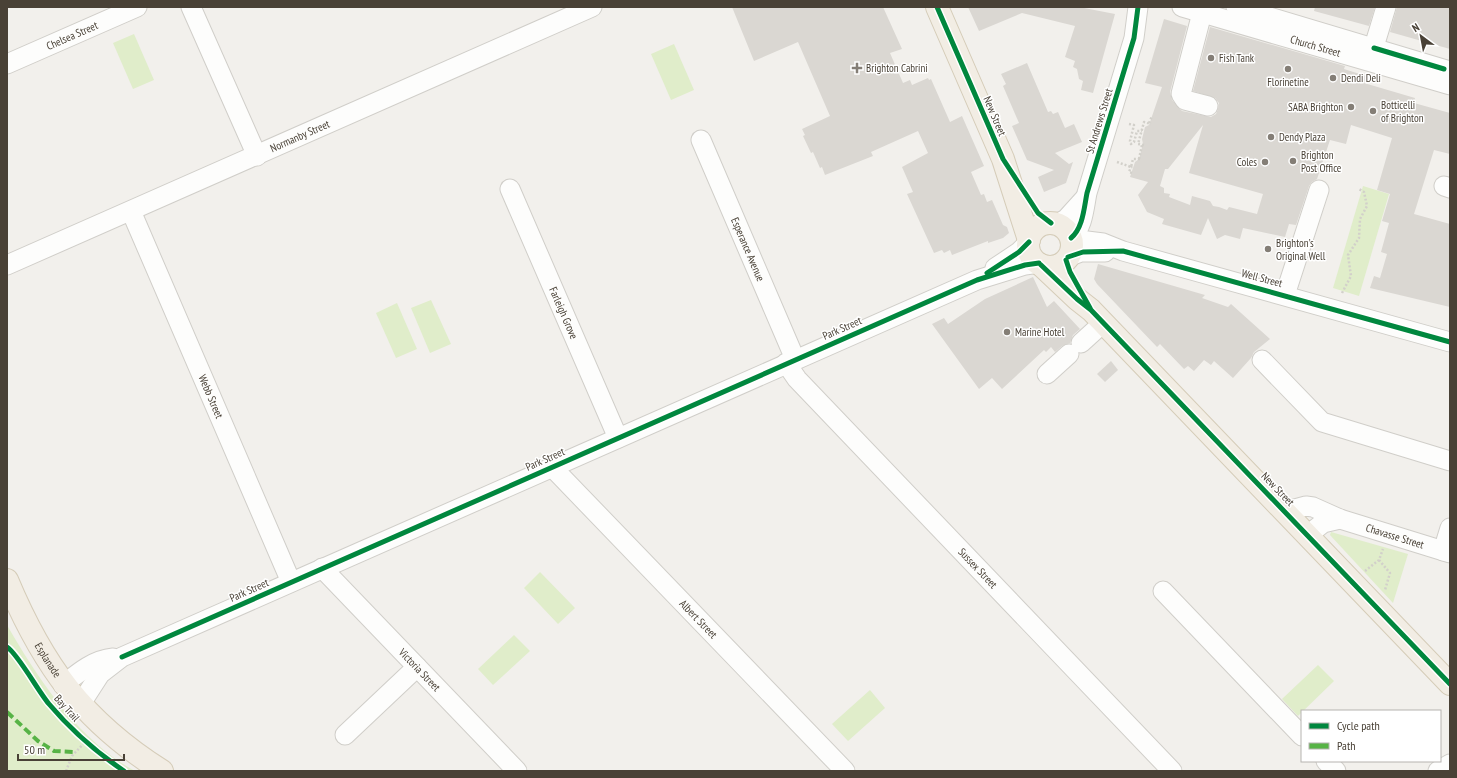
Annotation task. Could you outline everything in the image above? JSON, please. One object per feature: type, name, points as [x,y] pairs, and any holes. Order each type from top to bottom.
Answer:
[{"type":"main road","name":"New Street","points":[[937,7],[1003,159],[1029,241]]},
{"type":"main road","name":"New Street","points":[[1003,159],[1034,206],[1064,240],[1070,272],[1097,316]]},
{"type":"main road","points":[[1043,224],[1064,240],[1054,266],[1040,264],[1030,254],[1029,241],[1035,229],[1043,224]]},
{"type":"main road","name":"New Street","points":[[1040,264],[1097,316],[1450,684]]},
{"type":"main road","name":"Esplanade","points":[[7,580],[31,632],[44,656],[63,685],[104,729],[125,746],[162,771]]},
{"type":"street","name":"Chelsea Street","points":[[7,64],[137,7]]},
{"type":"street","points":[[191,7],[257,156]]},
{"type":"street","name":"Normanby Street","points":[[7,265],[592,7]]},
{"type":"street","name":"St Andrews Street","points":[[1134,38],[1138,7]]},
{"type":"street","name":"St Andrews Street","points":[[1064,240],[1064,221],[1072,214],[1089,189],[1134,38],[1149,7]]},
{"type":"street","name":"Church Street","points":[[1182,7],[1372,54],[1450,71]]},
{"type":"street","name":"Church Street","points":[[1236,7],[1257,10],[1450,85]]},
{"type":"street","points":[[1372,54],[1386,7]]},
{"type":"street","points":[[1202,13],[1181,94],[1186,100],[1208,106]]},
{"type":"street","name":"Esperance Avenue","points":[[701,140],[790,361]]},
{"type":"street","name":"Farleigh Grove","points":[[510,189],[618,438]]},
{"type":"street","points":[[1089,189],[1090,226],[1094,236],[1103,243]]},
{"type":"street","points":[[1285,295],[1319,190]]},
{"type":"street","name":"Webb Street","points":[[132,211],[291,582]]},
{"type":"street","name":"Well Street","points":[[1064,240],[1103,243],[1123,251],[1450,342]]},
{"type":"street","name":"Well Street","points":[[1064,240],[1083,252],[1123,251]]},
{"type":"street","name":"Park Street","points":[[977,280],[1019,252],[1029,241]]},
{"type":"street","name":"Park Street","points":[[80,704],[100,674],[122,657],[790,361],[977,280],[1025,265],[1040,264]]},
{"type":"street","points":[[1047,374],[1075,349],[1097,316]]},
{"type":"street","points":[[1262,360],[1322,422],[1450,461]]},
{"type":"street","name":"Sussex Street","points":[[790,361],[797,380],[1172,771]]},
{"type":"street","name":"Albert Street","points":[[552,467],[845,771]]},
{"type":"street","name":"Chavasse Street","points":[[1287,514],[1295,508],[1306,506],[1446,552]]},
{"type":"street","points":[[1308,535],[1323,523],[1340,518]]},
{"type":"street","points":[[1446,552],[1450,528]]},
{"type":"street","name":"Victoria Street","points":[[322,568],[517,771]]},
{"type":"street","points":[[1163,591],[1301,735]]},
{"type":"street","name":"Park Street","points":[[63,685],[82,670],[103,659],[122,657]]},
{"type":"street","points":[[345,735],[417,667]]},
{"type":"street","points":[[1327,762],[1336,771]]},
{"type":"street","points":[[1438,771],[1450,764]]},
{"type":"path","points":[[1132,172],[1129,172],[1132,167],[1133,159],[1139,159],[1143,145],[1138,144],[1142,136],[1144,122],[1150,124],[1152,116]]},
{"type":"path","points":[[1129,124],[1134,125],[1131,144],[1134,142],[1137,130],[1142,131]]},
{"type":"path","points":[[1117,162],[1132,167]]},
{"type":"path","points":[[1342,293],[1351,276],[1348,255],[1359,238],[1360,219],[1367,206],[1364,192],[1359,189]]},
{"type":"path","points":[[1353,582],[1379,560],[1389,534]]},
{"type":"path","points":[[1379,560],[1390,573],[1380,610]]},
{"type":"path","points":[[66,771],[72,756],[87,743]]},
{"type":"green space","points":[[134,34],[154,80],[133,89],[113,43]]},
{"type":"green space","points":[[674,44],[694,90],[671,100],[651,54]]},
{"type":"green space","points":[[1363,186],[1389,194],[1359,296],[1333,288]]},
{"type":"green space","points":[[431,300],[451,344],[430,353],[411,308]]},
{"type":"green space","points":[[397,303],[417,349],[396,358],[376,313]]},
{"type":"green space","points":[[1331,532],[1408,554],[1393,603],[1330,535]]},
{"type":"green space","points":[[540,572],[575,608],[558,624],[524,588]]},
{"type":"green space","points":[[7,625],[46,687],[78,726],[115,758],[135,771],[10,771],[7,769]]},
{"type":"green space","points":[[514,635],[530,651],[493,685],[478,669]]},
{"type":"green space","points":[[1318,665],[1334,681],[1304,710],[1301,710],[1301,713],[1298,716],[1282,699]]},
{"type":"green space","points":[[870,690],[885,708],[848,741],[832,724]]},
{"type":"building","points":[[732,7],[883,7],[902,49],[890,53],[903,83],[910,80],[912,85],[928,78],[929,80],[931,79],[950,122],[962,116],[984,166],[971,172],[981,195],[984,194],[987,202],[992,200],[1003,225],[1007,227],[1009,233],[1003,238],[988,243],[988,241],[952,255],[950,250],[944,253],[942,250],[934,253],[907,194],[913,192],[902,167],[928,153],[918,131],[871,152],[873,156],[825,175],[813,152],[811,153],[803,136],[805,135],[802,129],[830,116],[798,42],[754,61]]},
{"type":"building","points":[[968,7],[1079,7],[1115,14],[1093,93],[1081,90],[1083,81],[1079,79],[1077,69],[1073,67],[1075,61],[1065,57],[1075,26],[1022,13],[979,31]]},
{"type":"building","points":[[1315,7],[1375,7],[1369,26],[1314,11]]},
{"type":"building","points":[[1397,7],[1450,7],[1450,49],[1390,32]]},
{"type":"building","points":[[1164,19],[1187,26],[1170,92],[1172,100],[1182,111],[1211,117],[1216,114],[1218,109],[1219,103],[1215,98],[1193,91],[1210,27],[1345,66],[1344,69],[1366,76],[1364,83],[1415,98],[1414,103],[1450,113],[1450,154],[1434,150],[1414,214],[1450,224],[1450,307],[1370,288],[1374,276],[1380,278],[1387,254],[1381,252],[1389,223],[1382,221],[1390,194],[1377,190],[1392,138],[1351,125],[1346,144],[1330,140],[1317,179],[1309,186],[1296,225],[1289,224],[1285,237],[1243,228],[1240,239],[1225,235],[1217,239],[1208,218],[1201,235],[1162,224],[1164,219],[1147,212],[1138,195],[1148,182],[1130,177],[1135,162],[1139,159],[1145,127],[1149,125],[1162,87],[1145,83]],"holes":[[[1203,125],[1189,173],[1263,194],[1257,214],[1229,207],[1227,210],[1213,206],[1210,201],[1192,196],[1190,205],[1169,197],[1170,194],[1164,193],[1164,188],[1160,186],[1165,169],[1168,169]]]},
{"type":"building","points":[[1027,63],[1048,112],[1051,111],[1053,114],[1058,112],[1065,128],[1074,124],[1082,142],[1055,153],[1069,164],[1073,162],[1066,183],[1044,192],[1038,177],[1054,170],[1027,160],[1012,126],[1019,123],[1003,86],[1006,84],[1001,74]]},
{"type":"building","points":[[1098,264],[1205,295],[1202,298],[1228,307],[1231,304],[1270,339],[1254,352],[1251,358],[1233,378],[1214,361],[1211,365],[1204,360],[1194,371],[1188,366],[1184,369],[1160,344],[1157,347],[1097,284],[1094,279]]},
{"type":"building","name":"Marine Hotel","points":[[1033,277],[1047,307],[1054,301],[1080,329],[1073,335],[1070,343],[1062,346],[1055,352],[1051,347],[1046,352],[1044,350],[1002,389],[992,378],[979,389],[932,324],[944,318],[948,324],[985,299]]},
{"type":"building","points":[[1111,361],[1118,370],[1105,382],[1097,374]]},
{"type":"marked path","points":[[7,712],[38,741],[54,751],[74,752]]},
{"type":"cycle path","points":[[937,7],[1003,159],[1038,213],[1051,223]]},
{"type":"cycle path","points":[[1071,238],[1081,223],[1087,193],[1134,38],[1138,7]]},
{"type":"cycle path","points":[[1374,48],[1444,69]]},
{"type":"cycle path","points":[[987,273],[1019,252],[1029,242]]},
{"type":"cycle path","points":[[1068,257],[1083,252],[1123,251],[1450,342]]},
{"type":"cycle path","points":[[1066,260],[1070,272],[1090,308]]},
{"type":"cycle path","points":[[122,657],[977,280],[1025,265],[1039,263]]},
{"type":"cycle path","points":[[1041,265],[1091,310],[1450,684]]},
{"type":"cycle path","name":"Bay Trail","points":[[7,647],[17,657],[44,698],[66,723],[94,748],[124,771]]},
{"type":"place","name":"Fish Tank","points":[[1211,58]]},
{"type":"place","name":"Brighton Cabrini","points":[[857,68]]},
{"type":"place","name":"Florinetine","points":[[1288,69]]},
{"type":"place","name":"Dendi Deli","points":[[1333,78]]},
{"type":"place","name":"SABA Brighton","points":[[1351,107]]},
{"type":"place","name":"Botticelli of Brighton","points":[[1373,111]]},
{"type":"place","name":"Dendy Plaza","points":[[1271,137]]},
{"type":"place","name":"Brighton Post Office","points":[[1293,161]]},
{"type":"place","name":"Coles","points":[[1265,162]]},
{"type":"place","name":"Brighton’s Original Well","points":[[1268,249]]},
{"type":"place","name":"Marine Hotel","points":[[1007,332]]}]
